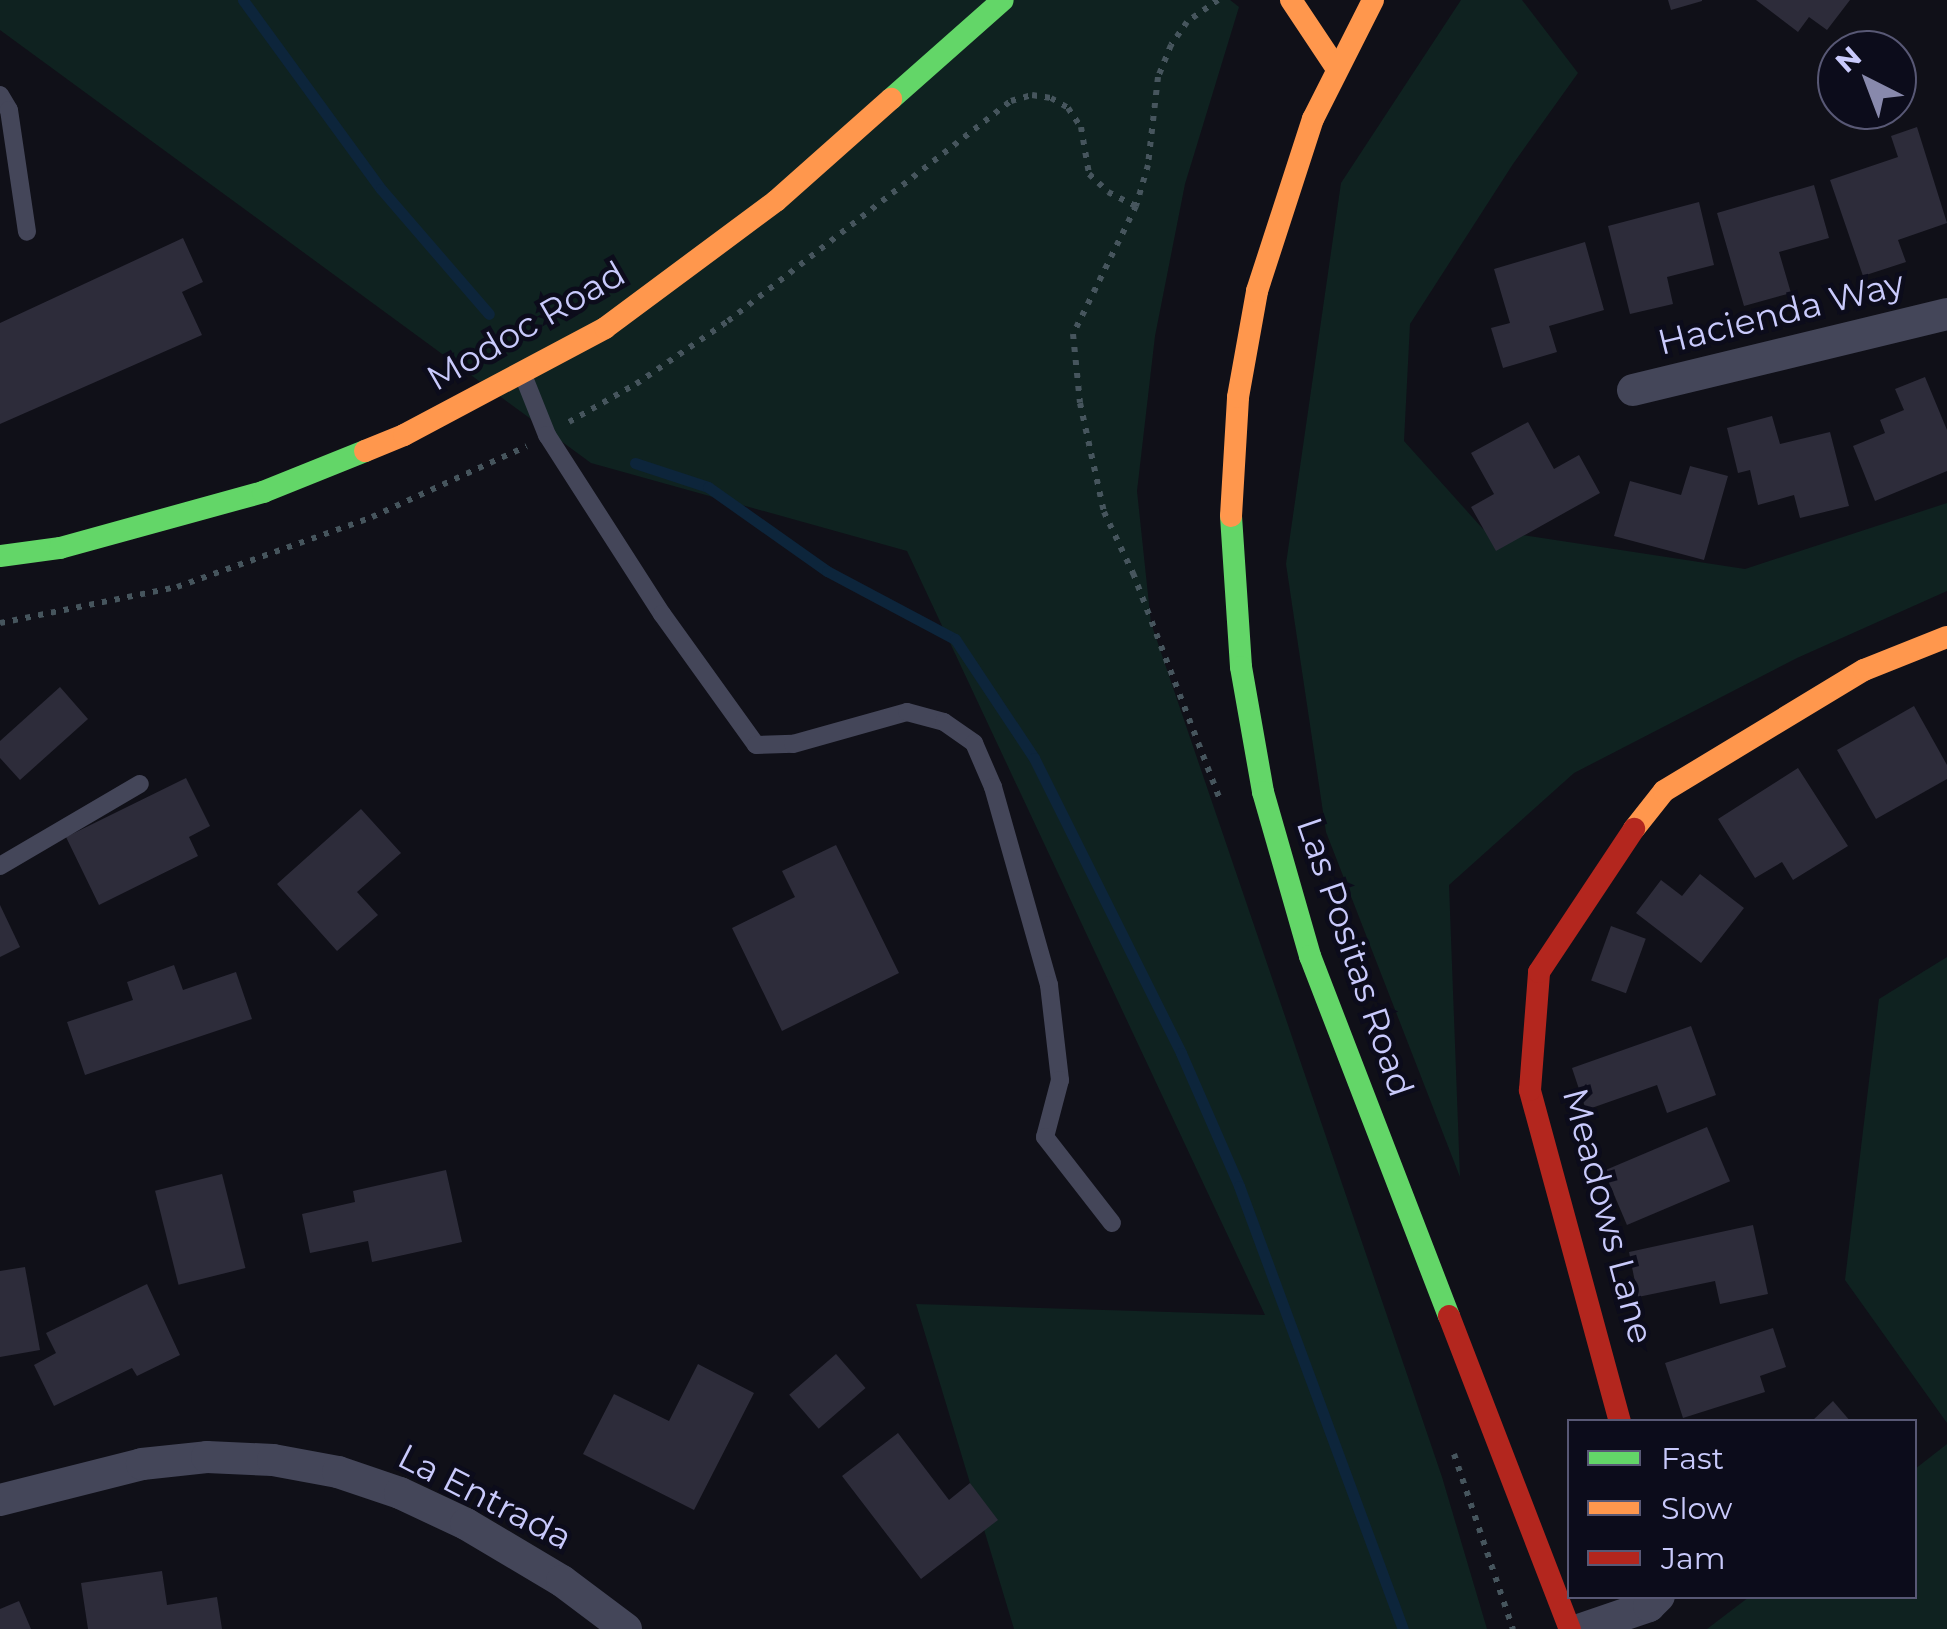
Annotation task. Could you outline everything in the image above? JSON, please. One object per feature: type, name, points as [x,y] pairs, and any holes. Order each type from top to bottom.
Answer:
[{"type":"street","name":"Modoc Road","points":[[0,556],[77,544],[263,492],[404,435],[523,374],[605,328],[691,268],[776,200],[1003,0]]},
{"type":"street","points":[[1291,0],[1338,69]]},
{"type":"street","name":"Las Positas Road","points":[[1373,0],[1338,69],[1282,204],[1257,290],[1238,397],[1231,523],[1241,667],[1262,792],[1310,956],[1570,1629]]},
{"type":"street","name":"Hacienda Way","points":[[1634,390],[1947,314]]},
{"type":"street","name":"Meadows Lane","points":[[1619,1419],[1530,1090],[1539,972],[1608,862],[1664,792],[1864,670],[1947,636]]},
{"type":"street","name":"La Entrada","points":[[0,1500],[142,1464],[207,1457],[273,1460],[338,1472],[400,1492],[466,1524],[562,1581],[626,1629]]},
{"type":"street","points":[[1582,1629],[1649,1606],[1656,1599]]},
{"type":"lane","points":[[0,94],[9,110],[27,232]]},
{"type":"lane","points":[[523,374],[547,435],[662,614],[756,746],[793,744],[907,712],[944,722],[974,743],[994,787],[1050,985],[1060,1080],[1045,1137],[1112,1223]]},
{"type":"lane","points":[[0,866],[140,784]]},
{"type":"path","points":[[1136,206],[1148,165],[1158,77],[1186,22],[1218,0]]},
{"type":"green space","points":[[0,0],[1230,0],[1239,7],[1185,184],[1155,336],[1137,491],[1151,623],[1442,1477],[1487,1629],[1014,1629],[916,1304],[1265,1315],[907,551],[591,463],[0,30]]},
{"type":"green space","points":[[1461,0],[1522,0],[1578,73],[1513,164],[1410,324],[1404,441],[1483,529],[1745,569],[1947,503],[1947,591],[1797,658],[1574,773],[1449,885],[1460,1177],[1326,832],[1286,564],[1341,183]]},
{"type":"green space","points":[[1947,957],[1947,1423],[1845,1280],[1879,999]]},
{"type":"green space","points":[[1947,1444],[1947,1629],[1707,1629],[1746,1599],[1917,1599],[1917,1467]]},
{"type":"building","points":[[1668,0],[1702,0],[1702,1],[1671,10]]},
{"type":"building","points":[[1756,0],[1850,0],[1827,30],[1809,17],[1798,32]]},
{"type":"building","points":[[1917,127],[1947,223],[1898,240],[1906,262],[1863,276],[1830,180],[1898,157],[1891,136]]},
{"type":"building","points":[[1814,185],[1829,238],[1779,252],[1791,293],[1744,306],[1717,213]]},
{"type":"building","points":[[1699,202],[1714,265],[1667,277],[1673,304],[1630,314],[1608,226]]},
{"type":"building","points":[[183,238],[203,282],[182,292],[202,335],[0,424],[0,323]]},
{"type":"building","points":[[1585,242],[1604,310],[1549,326],[1557,352],[1503,368],[1491,328],[1510,323],[1494,269]]},
{"type":"building","points":[[1925,377],[1947,430],[1947,471],[1875,501],[1853,446],[1885,433],[1880,420],[1904,410],[1895,389]]},
{"type":"building","points":[[1772,416],[1780,444],[1830,432],[1849,506],[1800,518],[1794,495],[1758,505],[1750,470],[1738,473],[1727,428]]},
{"type":"building","points":[[1528,422],[1554,469],[1579,455],[1600,493],[1496,551],[1471,507],[1494,494],[1471,453]]},
{"type":"building","points":[[1690,466],[1728,476],[1704,560],[1614,536],[1630,481],[1681,495]]},
{"type":"building","points":[[60,687],[88,719],[20,780],[0,758],[0,741]]},
{"type":"building","points":[[1914,706],[1947,765],[1947,779],[1876,819],[1837,750]]},
{"type":"building","points":[[1798,768],[1848,846],[1793,880],[1782,862],[1755,878],[1718,819]]},
{"type":"building","points":[[186,778],[210,826],[189,837],[198,856],[99,905],[66,837]]},
{"type":"building","points":[[361,809],[401,853],[357,892],[378,915],[337,951],[277,884]]},
{"type":"building","points":[[836,845],[899,973],[782,1031],[732,928],[795,897],[782,871]]},
{"type":"building","points":[[1700,874],[1744,908],[1701,963],[1636,913],[1661,880],[1682,896]]},
{"type":"building","points":[[0,905],[20,947],[0,957]]},
{"type":"building","points":[[1611,926],[1646,939],[1626,993],[1591,981]]},
{"type":"building","points":[[174,965],[183,990],[236,972],[252,1019],[85,1075],[67,1022],[133,1000],[127,982]]},
{"type":"building","points":[[1691,1026],[1716,1095],[1667,1113],[1657,1085],[1586,1110],[1572,1068]]},
{"type":"building","points":[[1707,1127],[1730,1181],[1627,1225],[1604,1171]]},
{"type":"building","points":[[446,1170],[462,1242],[372,1262],[368,1241],[310,1253],[302,1214],[355,1202],[353,1191]]},
{"type":"building","points":[[222,1174],[245,1268],[179,1285],[155,1191]]},
{"type":"building","points":[[1753,1225],[1768,1294],[1720,1304],[1715,1281],[1638,1297],[1629,1252]]},
{"type":"building","points":[[25,1267],[40,1350],[0,1357],[0,1271]]},
{"type":"building","points":[[147,1284],[180,1355],[137,1376],[132,1368],[54,1406],[34,1365],[56,1353],[46,1333]]},
{"type":"building","points":[[1773,1328],[1786,1367],[1760,1376],[1765,1392],[1683,1418],[1665,1363]]},
{"type":"building","points":[[836,1354],[866,1388],[819,1429],[789,1395]]},
{"type":"building","points":[[698,1364],[754,1393],[694,1510],[583,1454],[614,1394],[669,1421]]},
{"type":"building","points":[[1833,1401],[1848,1419],[1814,1419]]},
{"type":"building","points":[[898,1433],[949,1500],[970,1483],[998,1520],[921,1579],[842,1476]]},
{"type":"building","points":[[162,1571],[167,1605],[217,1597],[222,1629],[88,1629],[81,1583]]},
{"type":"building","points":[[19,1601],[31,1629],[0,1629],[0,1609]]},
{"type":"waterway","points":[[243,0],[381,189],[489,314]]},
{"type":"waterway","points":[[635,463],[708,487],[827,571],[955,639],[1034,758],[1181,1053],[1239,1186],[1403,1629]]},
{"type":"traffic: fast","points":[[891,99],[1003,0]]},
{"type":"traffic: fast","points":[[0,556],[60,548],[263,492],[365,451]]},
{"type":"traffic: fast","points":[[1231,516],[1241,667],[1263,792],[1310,956],[1449,1316]]},
{"type":"traffic: slow","points":[[1291,0],[1337,69]]},
{"type":"traffic: slow","points":[[1231,516],[1238,397],[1257,291],[1313,119],[1373,0]]},
{"type":"traffic: slow","points":[[365,451],[404,435],[605,328],[776,201],[891,99]]},
{"type":"traffic: slow","points":[[1634,829],[1664,791],[1864,670],[1947,637]]},
{"type":"traffic: jam","points":[[1619,1419],[1530,1090],[1539,972],[1634,829]]},
{"type":"traffic: jam","points":[[1449,1316],[1570,1629]]}]
